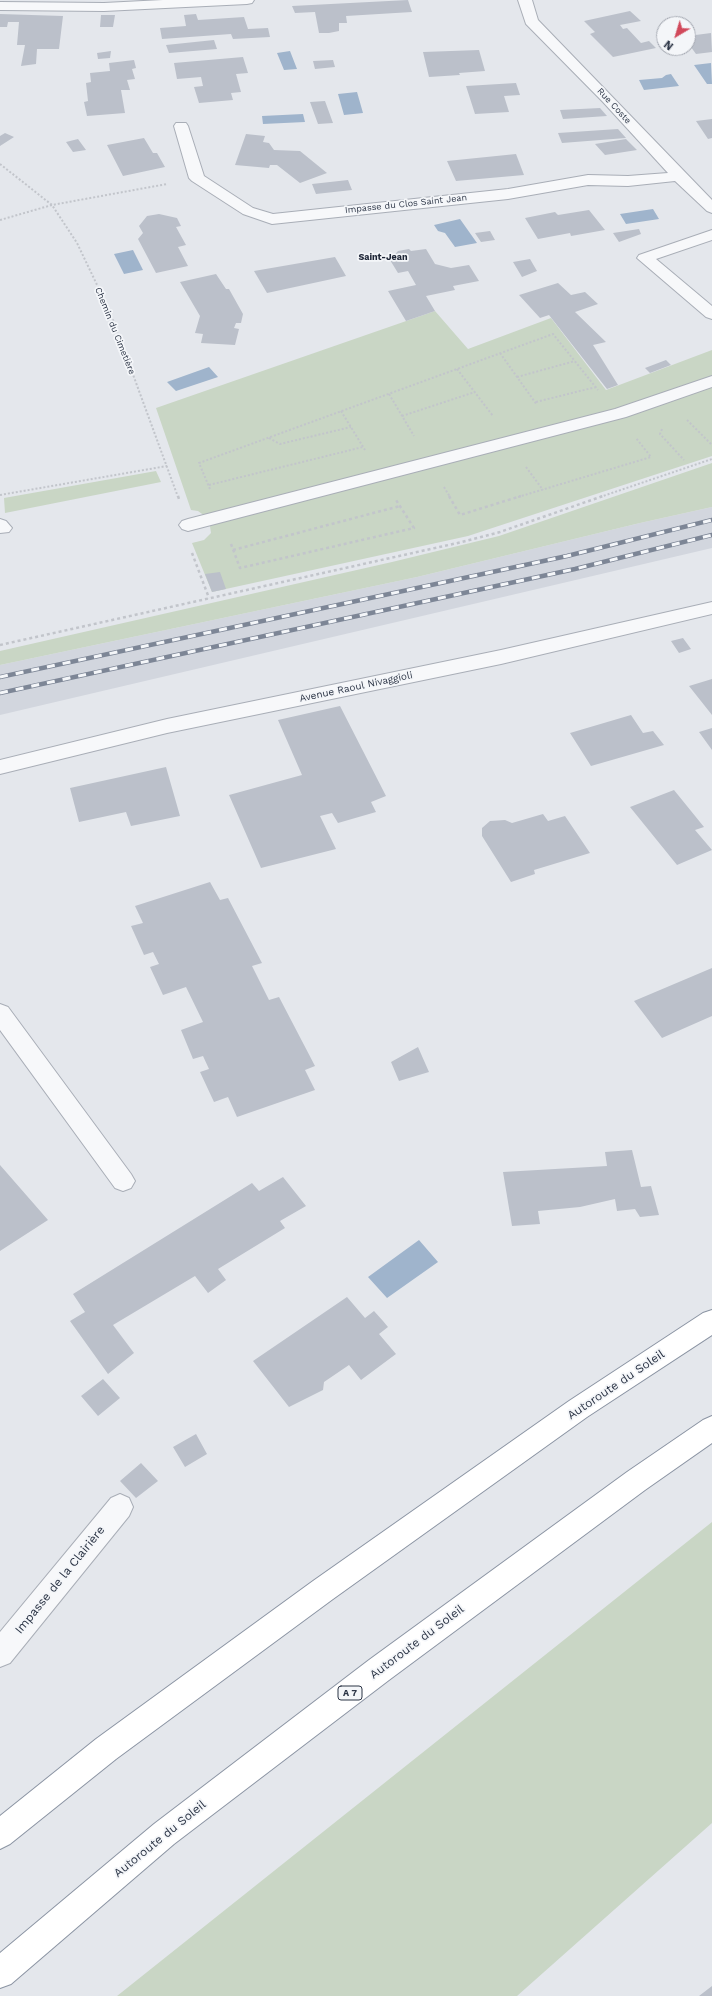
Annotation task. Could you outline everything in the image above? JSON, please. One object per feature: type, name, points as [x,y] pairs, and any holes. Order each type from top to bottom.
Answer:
[{"type":"highway","name":"Autoroute du Soleil","points":[[0,1834],[106,1749],[324,1590],[578,1409],[712,1321]]},
{"type":"highway","name":"Autoroute du Soleil","points":[[0,1973],[164,1834],[424,1637],[636,1481],[712,1428]]},
{"type":"street","points":[[0,6],[104,6],[247,0]]},
{"type":"street","name":"Rue Coste","points":[[525,0],[531,20],[608,99],[679,176],[712,208]]},
{"type":"street","points":[[181,126],[197,178]]},
{"type":"street","name":"Impasse du Clos Saint Jean","points":[[197,178],[248,211],[272,219],[508,194],[588,180],[628,182],[679,176]]},
{"type":"street","points":[[712,235],[645,258],[712,314]]},
{"type":"street","points":[[188,525],[620,413],[712,381]]},
{"type":"street","name":"Avenue Raoul Nivaggioli","points":[[0,767],[167,726],[501,657],[712,608]]},
{"type":"street","points":[[0,1013],[123,1180]]},
{"type":"street","name":"Impasse de la Clairière","points":[[0,1653],[120,1507]]},
{"type":"path","name":"Chemin du Cimetière","points":[[0,164],[52,205],[77,243],[110,312],[188,525],[186,538],[209,598]]},
{"type":"path","points":[[0,220],[52,205],[197,178]]},
{"type":"path","points":[[223,517],[199,463],[553,334]]},
{"type":"path","points":[[500,353],[555,429]]},
{"type":"path","points":[[517,377],[575,361]]},
{"type":"path","points":[[536,402],[596,387]]},
{"type":"path","points":[[402,416],[475,392]]},
{"type":"path","points":[[686,420],[712,445]]},
{"type":"path","points":[[268,438],[280,444],[351,427]]},
{"type":"path","points":[[662,428],[660,434],[684,460]]},
{"type":"path","points":[[209,485],[363,447]]},
{"type":"path","points":[[0,645],[462,542],[500,532],[712,459]]},
{"type":"path","points":[[0,495],[167,466]]},
{"type":"path","points":[[233,550],[400,506]]},
{"type":"shaded area","points":[[712,507],[712,548],[0,715],[0,665],[417,577]]},
{"type":"green space","points":[[435,311],[468,349],[551,318],[606,390],[712,350],[712,456],[468,536],[212,592],[192,543],[204,540],[211,533],[209,519],[198,511],[191,510],[156,408]]},
{"type":"green space","points":[[712,463],[712,507],[417,577],[0,665],[0,651],[392,562],[499,536]]},
{"type":"green space","points":[[156,471],[161,482],[5,513],[4,498]]},
{"type":"green space","points":[[712,1522],[712,1823],[517,1996],[117,1996]]},
{"type":"water","points":[[290,51],[297,69],[284,70],[277,53]]},
{"type":"water","points":[[711,63],[712,84],[707,84],[694,65]]},
{"type":"water","points":[[671,74],[679,86],[644,90],[639,80],[662,78]]},
{"type":"water","points":[[357,92],[363,113],[344,115],[338,94]]},
{"type":"water","points":[[303,114],[305,122],[263,124],[262,116]]},
{"type":"water","points":[[653,209],[659,219],[626,224],[620,214]]},
{"type":"water","points":[[460,219],[477,243],[455,247],[445,233],[438,231],[434,225]]},
{"type":"water","points":[[133,250],[143,270],[124,274],[114,254]]},
{"type":"water","points":[[209,367],[218,377],[176,391],[167,382]]},
{"type":"water","points":[[419,1240],[438,1262],[387,1298],[368,1277]]},
{"type":"building","points":[[408,0],[412,12],[346,16],[347,23],[339,23],[339,31],[329,33],[319,33],[315,12],[295,13],[292,6]]},
{"type":"building","points":[[630,11],[641,21],[620,25],[623,29],[627,28],[641,43],[649,41],[656,48],[613,57],[590,34],[595,32],[584,21]]},
{"type":"building","points":[[0,14],[63,16],[59,49],[37,49],[36,64],[21,66],[25,45],[17,45],[19,22],[8,22],[7,27],[0,27]]},
{"type":"building","points":[[196,14],[198,20],[244,17],[248,29],[268,28],[270,37],[233,39],[231,34],[162,39],[160,28],[186,26],[184,15]]},
{"type":"building","points":[[101,15],[115,15],[113,27],[100,27]]},
{"type":"building","points":[[711,33],[712,52],[696,54],[696,35]]},
{"type":"building","points":[[214,40],[217,49],[169,53],[166,45]]},
{"type":"building","points":[[479,50],[485,71],[459,73],[460,75],[429,77],[423,52]]},
{"type":"building","points":[[111,51],[110,58],[98,59],[97,53]]},
{"type":"building","points":[[243,57],[248,73],[236,74],[241,92],[231,93],[233,100],[199,103],[194,87],[203,86],[201,77],[177,79],[174,63]]},
{"type":"building","points":[[134,60],[136,68],[132,69],[135,79],[127,80],[130,90],[121,90],[125,113],[87,116],[84,102],[88,101],[86,83],[91,82],[90,73],[110,71],[109,63]]},
{"type":"building","points":[[333,60],[335,67],[315,69],[313,61]]},
{"type":"building","points":[[516,83],[520,95],[504,96],[509,112],[475,114],[466,86]]},
{"type":"building","points":[[325,101],[333,123],[318,124],[310,102]]},
{"type":"building","points":[[600,108],[607,116],[563,119],[560,110]]},
{"type":"building","points":[[712,119],[712,138],[708,139],[696,121]]},
{"type":"building","points":[[618,129],[626,138],[562,143],[558,133]]},
{"type":"building","points":[[5,133],[14,137],[0,146],[0,136]]},
{"type":"building","points":[[246,134],[265,136],[263,142],[269,143],[274,150],[300,151],[327,173],[300,183],[277,165],[270,165],[269,168],[235,165]]},
{"type":"building","points":[[144,138],[153,153],[157,153],[165,167],[123,176],[107,145]]},
{"type":"building","points":[[78,139],[86,150],[73,152],[66,142]]},
{"type":"building","points":[[626,139],[637,150],[605,155],[595,144]]},
{"type":"building","points":[[516,154],[524,175],[456,181],[447,161]]},
{"type":"building","points":[[348,180],[352,190],[316,194],[312,184]]},
{"type":"building","points":[[589,210],[605,230],[571,236],[570,233],[538,239],[525,218],[555,212],[558,215]]},
{"type":"building","points":[[159,214],[177,218],[181,226],[176,227],[186,245],[178,247],[188,266],[156,273],[138,239],[143,233],[139,226],[147,216]]},
{"type":"building","points":[[639,229],[641,234],[619,242],[613,233]]},
{"type":"building","points":[[490,231],[495,240],[481,242],[475,233]]},
{"type":"building","points":[[409,249],[411,251],[426,249],[435,264],[451,268],[469,265],[479,281],[453,286],[455,290],[426,296],[435,311],[406,321],[388,291],[416,285],[408,271],[398,273],[390,260],[398,251]]},
{"type":"building","points":[[335,257],[346,276],[267,293],[254,271]]},
{"type":"building","points":[[530,259],[537,271],[522,277],[513,262]]},
{"type":"building","points":[[216,274],[226,289],[229,289],[243,314],[241,323],[236,323],[234,328],[239,329],[235,345],[201,343],[203,334],[195,333],[200,316],[180,282]]},
{"type":"building","points":[[558,283],[571,295],[585,292],[598,304],[575,312],[606,342],[593,345],[618,385],[607,389],[549,315],[540,318],[519,295]]},
{"type":"building","points":[[666,360],[671,365],[650,373],[645,368]]},
{"type":"building","points":[[220,572],[226,589],[212,592],[205,574]]},
{"type":"building","points":[[683,638],[691,649],[679,653],[671,641]]},
{"type":"building","points":[[712,679],[712,715],[689,686]]},
{"type":"building","points":[[340,706],[386,796],[371,802],[376,812],[338,823],[332,813],[320,816],[336,849],[261,868],[229,795],[302,775],[278,720]]},
{"type":"building","points":[[631,715],[643,733],[653,731],[664,745],[591,766],[570,733]]},
{"type":"building","points":[[712,728],[712,750],[699,732]]},
{"type":"building","points":[[166,767],[180,816],[131,826],[126,812],[79,822],[70,788]]},
{"type":"building","points":[[674,790],[704,827],[695,830],[712,850],[677,865],[630,807]]},
{"type":"building","points":[[543,814],[548,821],[565,816],[590,853],[534,870],[535,874],[511,882],[482,836],[482,828],[490,821],[505,820],[512,823]]},
{"type":"building","points":[[210,882],[220,900],[228,898],[262,963],[252,966],[269,1000],[279,997],[315,1066],[305,1070],[315,1090],[237,1117],[228,1097],[214,1102],[200,1072],[209,1069],[203,1056],[193,1059],[181,1030],[203,1022],[186,987],[163,995],[150,967],[159,964],[153,952],[144,955],[131,926],[143,923],[135,906]]},
{"type":"building","points":[[712,968],[712,1016],[662,1038],[634,1001]]},
{"type":"building","points":[[418,1047],[429,1072],[399,1081],[391,1062]]},
{"type":"building","points":[[632,1150],[641,1187],[651,1186],[659,1215],[640,1217],[635,1209],[617,1211],[615,1199],[580,1207],[538,1211],[540,1224],[512,1226],[503,1172],[607,1166],[605,1152]]},
{"type":"building","points":[[0,1165],[48,1220],[0,1251]]},
{"type":"building","points":[[283,1177],[306,1206],[280,1221],[285,1228],[218,1269],[226,1280],[208,1293],[195,1276],[113,1325],[134,1353],[108,1374],[70,1321],[85,1312],[73,1294],[252,1183],[259,1191]]},
{"type":"building","points":[[347,1297],[365,1318],[374,1311],[383,1321],[388,1327],[379,1334],[396,1354],[361,1380],[349,1365],[324,1382],[323,1390],[289,1407],[253,1361]]},
{"type":"building","points":[[103,1379],[120,1398],[98,1416],[81,1396]]},
{"type":"building","points":[[196,1434],[207,1454],[185,1467],[173,1447]]},
{"type":"building","points":[[141,1463],[158,1481],[136,1498],[120,1481]]},
{"type":"building","points":[[712,1986],[712,1996],[699,1996]]},
{"type":"railway","points":[[0,677],[567,556],[712,520]]},
{"type":"railway","points":[[0,693],[575,569],[712,535]]},
{"type":"district","name":"Saint-Jean","points":[[383,257]]}]
